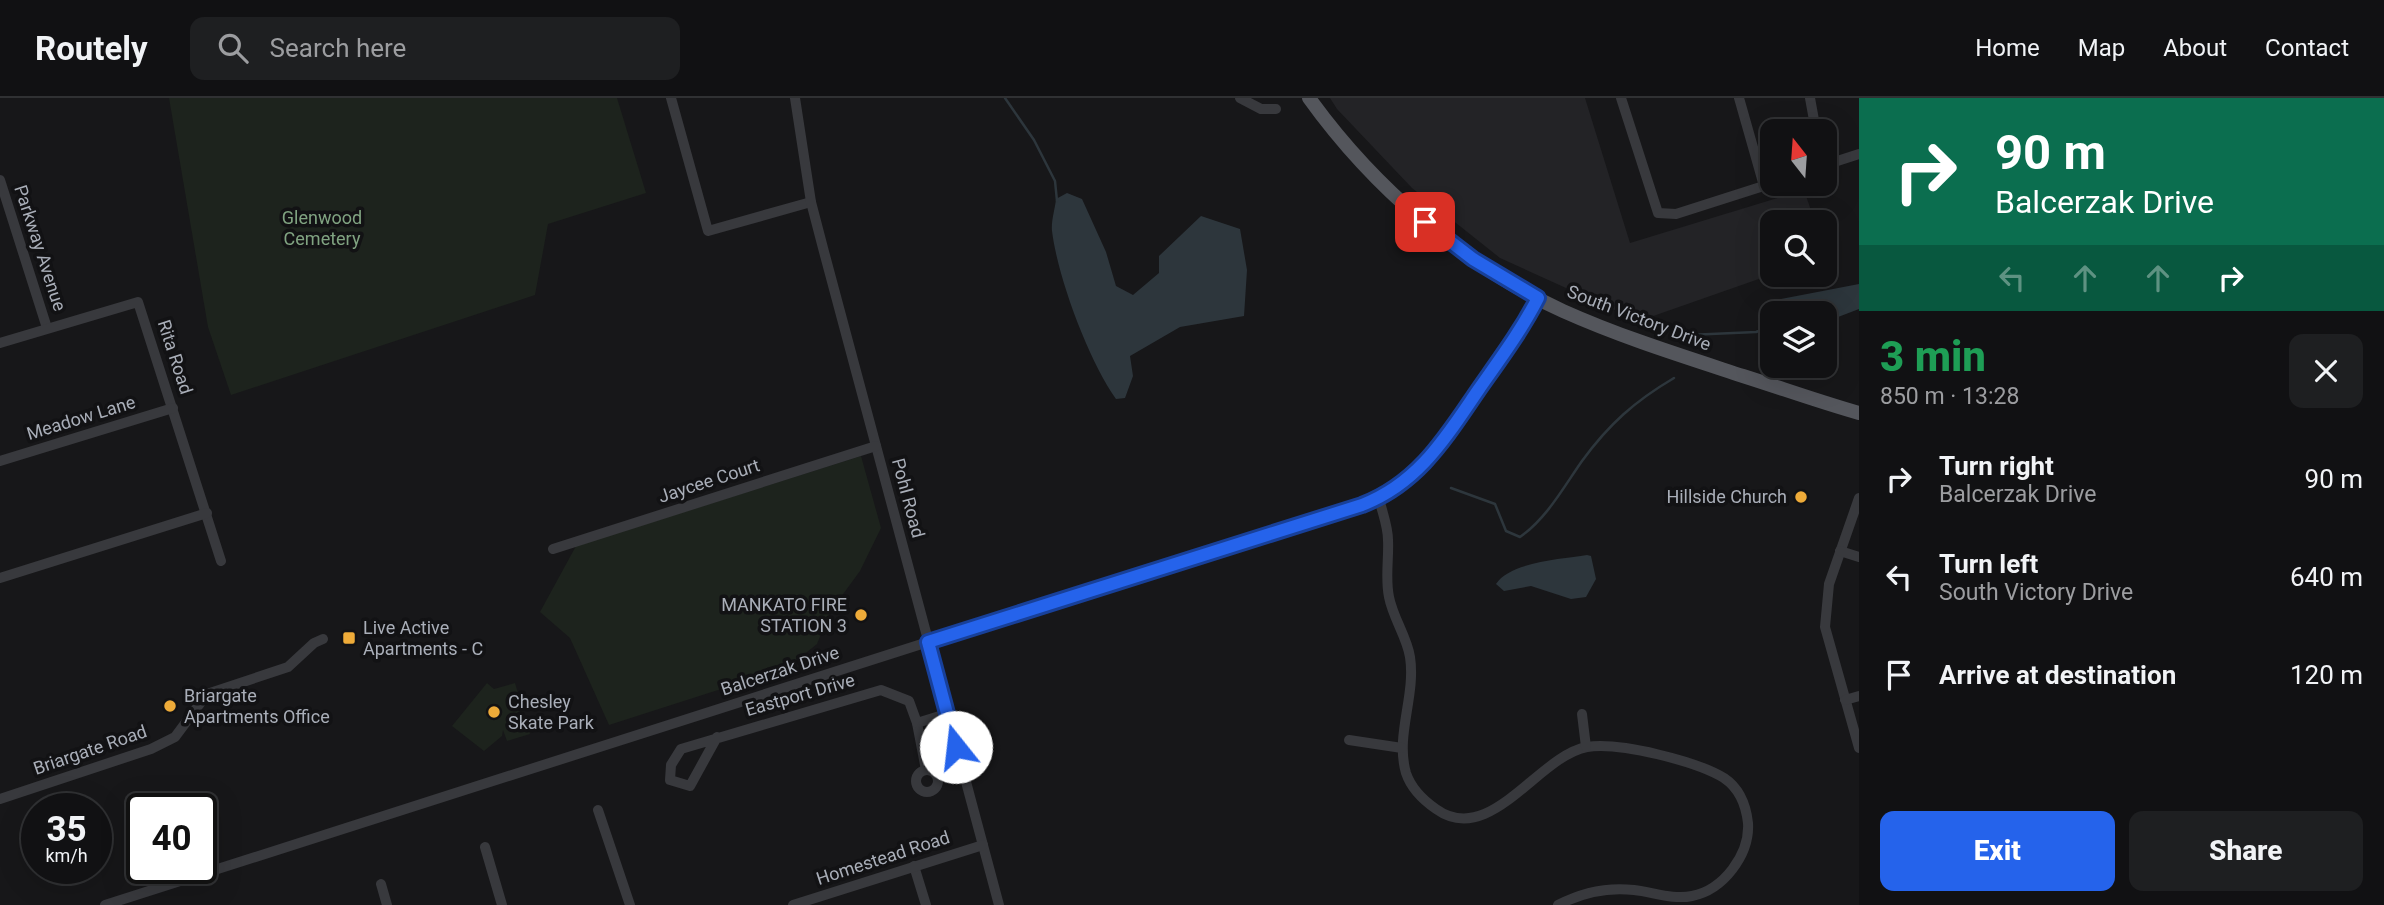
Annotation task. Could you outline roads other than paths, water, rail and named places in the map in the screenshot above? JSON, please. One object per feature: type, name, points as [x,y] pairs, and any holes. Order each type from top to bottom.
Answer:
[{"type":"main road","name":"South Victory Drive","points":[[1309,98],[1342,140],[1398,199],[1473,259],[1538,298],[1633,340],[1859,413]]},
{"type":"street","points":[[671,98],[708,231],[811,202]]},
{"type":"street","name":"Pohl Road","points":[[795,98],[811,202],[999,905]]},
{"type":"street","points":[[1240,98],[1261,109],[1276,109]]},
{"type":"street","points":[[1621,98],[1658,213],[1676,214],[1760,187]]},
{"type":"street","points":[[1739,98],[1760,158]]},
{"type":"street","points":[[1812,99],[1814,119]]},
{"type":"street","points":[[1838,160],[1859,154]]},
{"type":"street","name":"Parkway Avenue","points":[[0,180],[5,214],[47,328]]},
{"type":"street","name":"Balcerzak Drive","points":[[105,905],[1379,498],[1402,484],[1430,459],[1525,323],[1538,298]]},
{"type":"street","name":"Rita Road","points":[[0,342],[138,302],[220,561]]},
{"type":"street","name":"Meadow Lane","points":[[0,461],[173,408]]},
{"type":"street","name":"Jaycee Court","points":[[553,549],[876,446]]},
{"type":"street","points":[[1379,498],[1388,539],[1388,594],[1410,656],[1409,707],[1402,748],[1406,773],[1422,799],[1442,813],[1467,818],[1490,812],[1559,758],[1586,747],[1614,747],[1705,766],[1731,783],[1746,806],[1748,833],[1741,858],[1720,884],[1691,896],[1662,895],[1633,889],[1603,890],[1574,896],[1558,905]]},
{"type":"street","points":[[1859,498],[1829,584],[1825,627],[1859,747]]},
{"type":"street","points":[[0,578],[207,513]]},
{"type":"street","points":[[1840,551],[1859,557]]},
{"type":"street","name":"Briargate Road","points":[[0,799],[151,749],[175,737],[207,694],[288,667],[307,649],[323,639]]},
{"type":"street","name":"Eastport Drive","points":[[717,737],[690,786],[670,780],[671,765],[681,749],[717,737],[881,690],[909,701],[917,723],[926,770]]},
{"type":"street","points":[[1845,701],[1859,696]]},
{"type":"street","points":[[917,723],[946,714]]},
{"type":"street","points":[[1582,714],[1586,747]]},
{"type":"street","points":[[1349,740],[1402,748]]},
{"type":"street","points":[[598,810],[630,905]]},
{"type":"street","name":"Homestead Road","points":[[793,905],[983,845]]},
{"type":"street","points":[[485,847],[502,905]]},
{"type":"street","points":[[914,866],[926,905]]},
{"type":"street","points":[[381,884],[387,905]]},
{"type":"waterway","points":[[1005,98],[1034,140],[1055,181],[1057,201]]},
{"type":"waterway","points":[[1688,335],[1760,331]]},
{"type":"waterway","points":[[1451,488],[1495,504],[1506,531],[1520,537],[1546,512],[1602,436],[1647,395],[1674,378]]},
{"type":"place","name":"Hillside Church","points":[[1801,497]]},
{"type":"place","name":"MANKATO FIRE STATION 3","points":[[861,615]]},
{"type":"place","name":"Live Active Apartments - C","points":[[349,638]]},
{"type":"place","name":"Briargate Apartments Office","points":[[170,706]]},
{"type":"place","name":"Chesley Skate Park","points":[[494,712]]},
{"type":"park label","name":"Glenwood Cemetery","points":[[322,228]]}]
